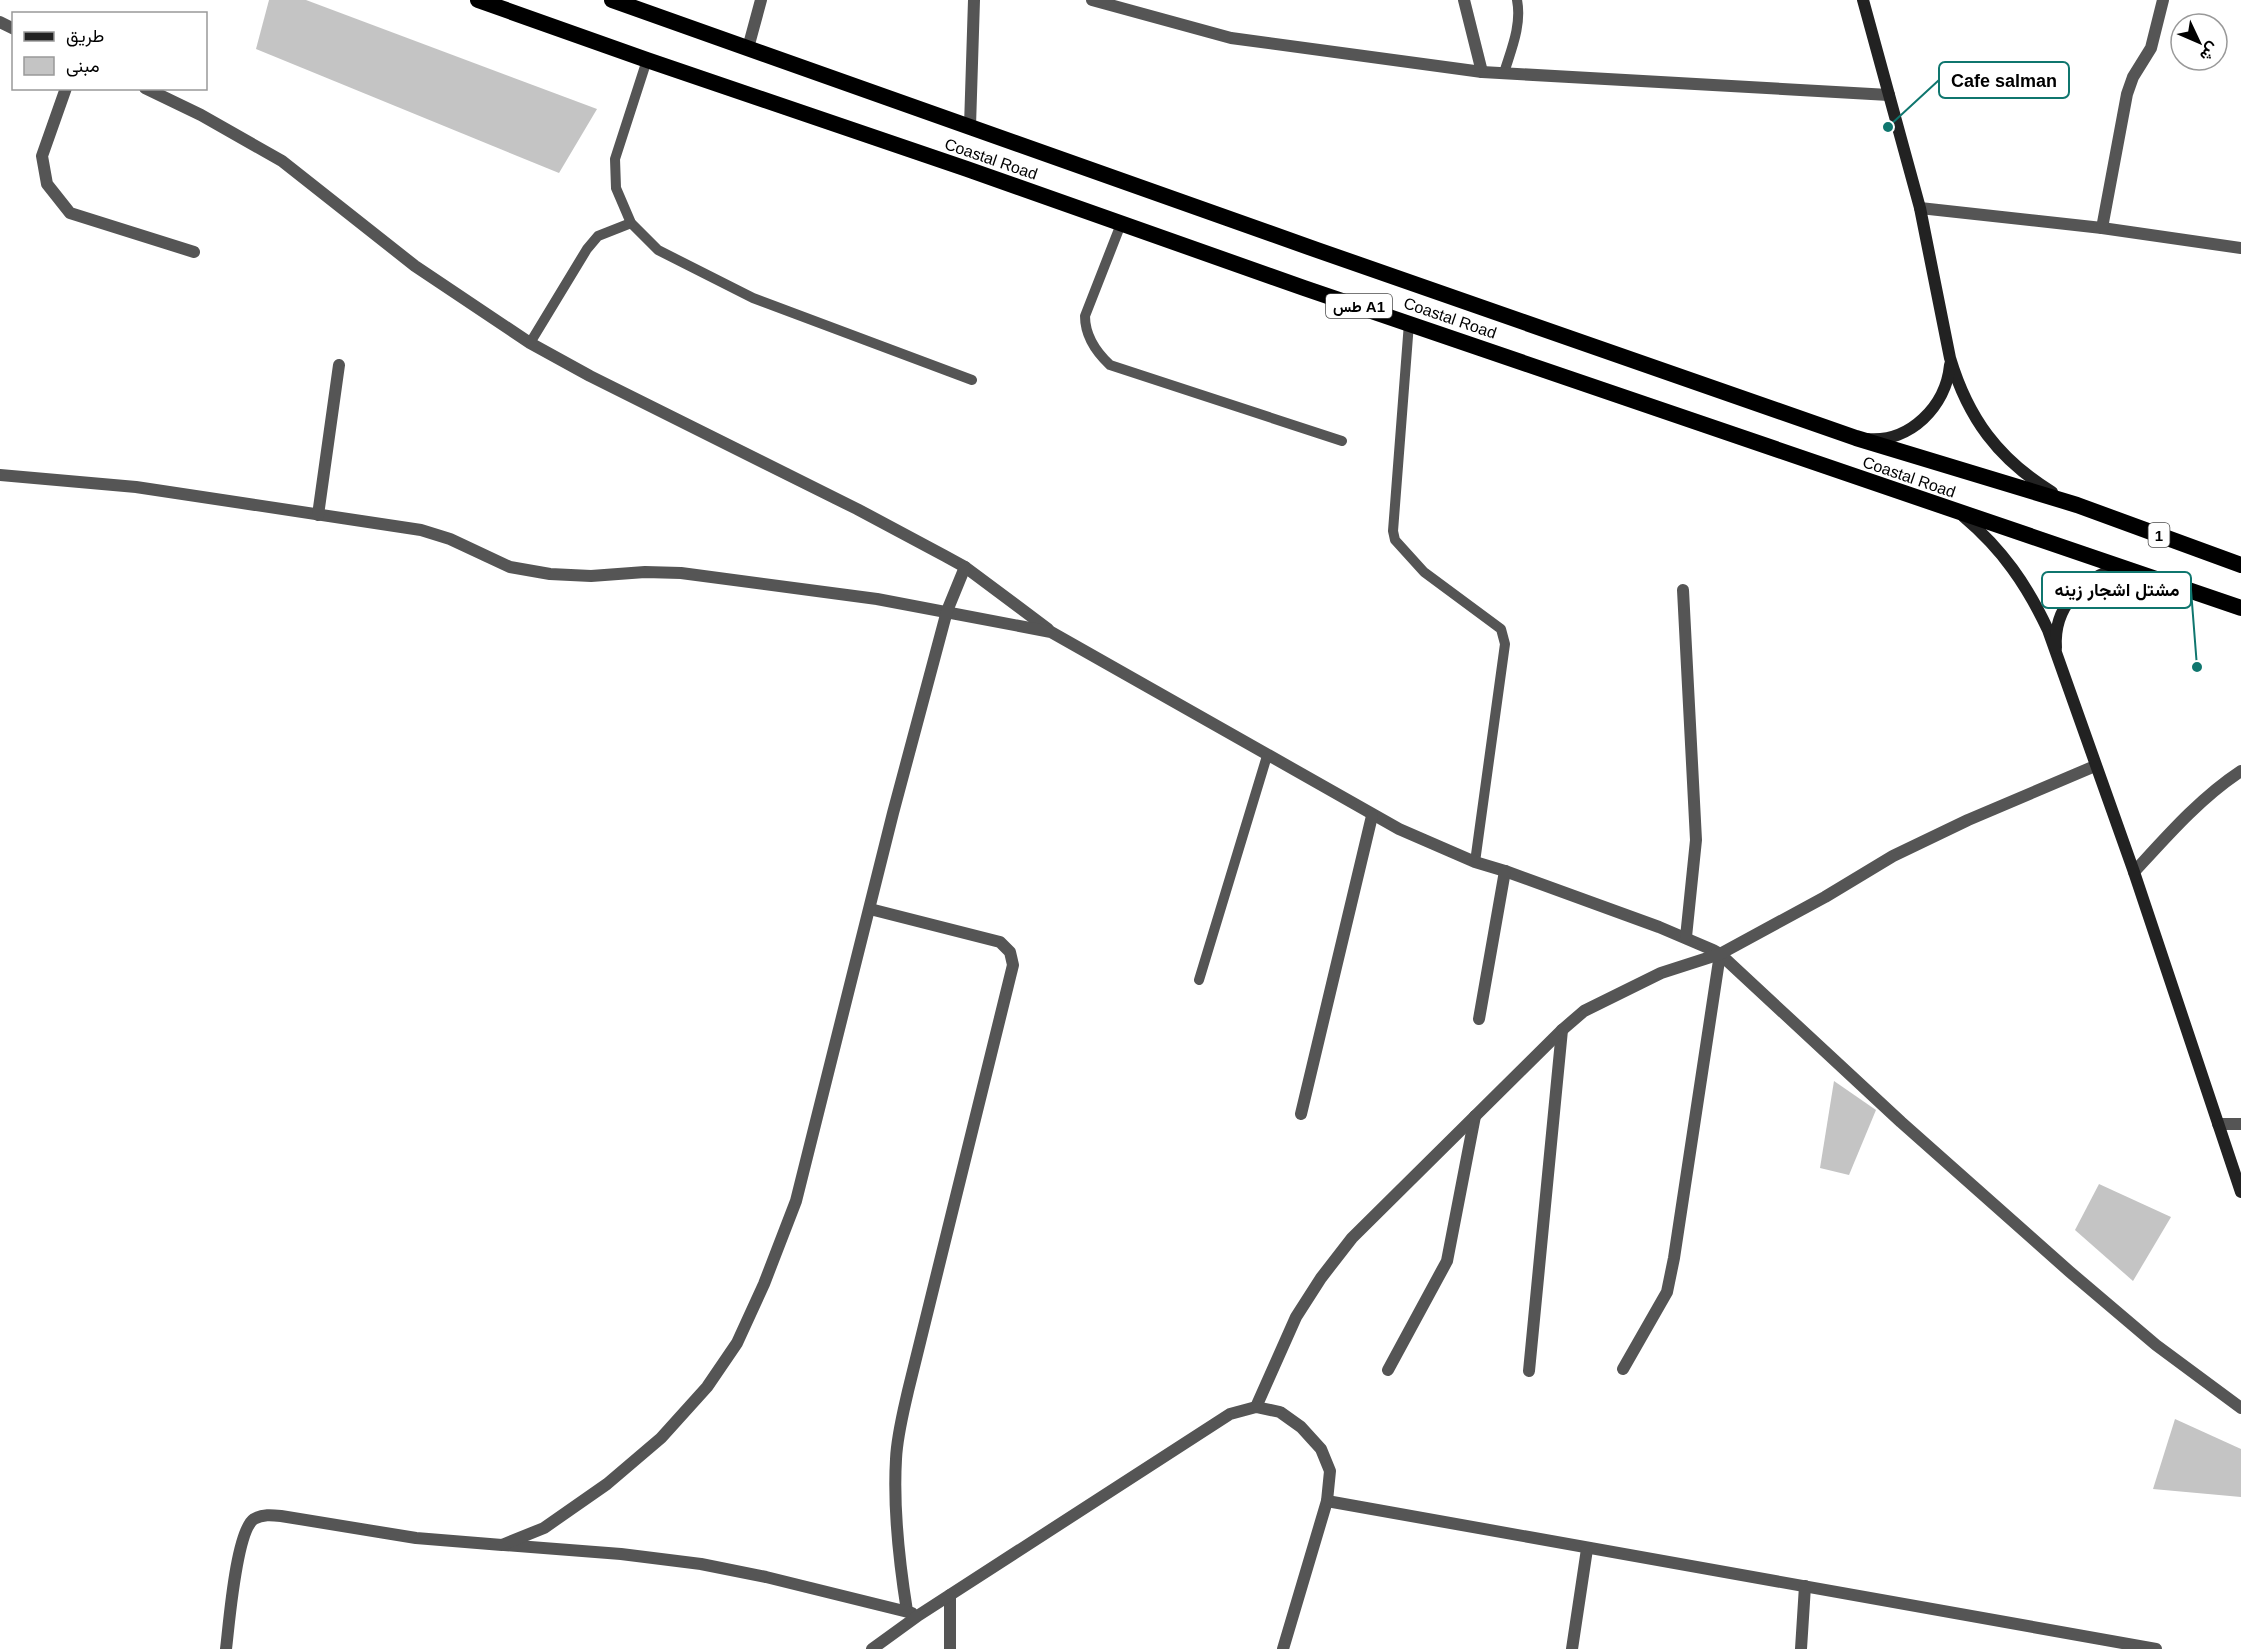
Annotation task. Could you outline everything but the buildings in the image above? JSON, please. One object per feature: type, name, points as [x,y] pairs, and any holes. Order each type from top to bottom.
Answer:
[{"type":"highway","name":"Coastal Road","points":[[478,0],[1304,288],[1960,514],[2241,608]]},
{"type":"highway","name":"Coastal Road","points":[[612,0],[1856,438],[2077,505],[2241,566]]},
{"type":"main road","points":[[1863,0],[1920,208],[1950,358],[1957,382],[1967,405],[1996,447],[2033,481],[2077,505]]},
{"type":"main road","points":[[1856,438],[1872,439],[1903,433],[1928,415],[1945,388],[1950,358]]},
{"type":"main road","points":[[1960,514],[1983,533],[2020,578],[2036,603],[2048,630],[2134,872],[2241,1192]]},
{"type":"main road","points":[[2057,658],[2058,624],[2070,600],[2087,581],[2119,568]]},
{"type":"street","points":[[748,48],[761,0]]},
{"type":"street","points":[[970,126],[974,0]]},
{"type":"street","points":[[1092,0],[1231,38],[1482,72],[1889,95]]},
{"type":"street","points":[[1464,0],[1482,72]]},
{"type":"street","points":[[2102,228],[2127,94],[2133,77],[2151,48],[2163,0]]},
{"type":"street","points":[[65,90],[42,156],[47,184],[70,213],[194,252]]},
{"type":"street","points":[[148,90],[201,115],[282,161],[415,266],[530,343],[590,376],[857,509],[965,567],[1051,632],[1372,816],[1475,862],[1686,937],[1720,954],[1901,1122],[2070,1272],[2156,1346],[2241,1408]]},
{"type":"street","points":[[1920,208],[2102,228],[2241,248]]},
{"type":"street","points":[[318,515],[339,365]]},
{"type":"street","points":[[0,476],[136,488],[421,530],[450,539],[510,567],[540,572],[591,576],[645,572],[681,573],[803,588],[947,611],[1051,632]]},
{"type":"street","points":[[502,1545],[544,1528],[639,1459],[685,1413],[707,1387],[737,1343],[764,1284],[796,1201],[893,813],[947,611],[965,567]]},
{"type":"street","points":[[1683,590],[1696,840],[1686,937]]},
{"type":"street","points":[[1256,1407],[1296,1317],[1321,1278],[1352,1238],[1475,1115],[1584,1011],[1661,973],[1720,954],[1825,897],[1893,856],[1968,820],[2095,766]]},
{"type":"street","points":[[2134,872],[2189,813],[2241,771]]},
{"type":"street","points":[[1300,1114],[1372,816]]},
{"type":"street","points":[[1479,1019],[1505,871]]},
{"type":"street","points":[[870,909],[1000,942],[1010,952],[1013,965],[900,1428],[896,1459],[896,1514],[900,1565],[914,1613]]},
{"type":"street","points":[[1623,1369],[1667,1292],[1720,954]]},
{"type":"street","points":[[1529,1371],[1562,1030]]},
{"type":"street","points":[[1388,1370],[1447,1261],[1475,1115]]},
{"type":"street","points":[[2218,1124],[2241,1124]]},
{"type":"street","points":[[872,1649],[914,1613],[950,1595],[1230,1414],[1256,1407],[1280,1412],[1301,1428],[1321,1449],[1330,1472],[1327,1501],[1283,1649]]},
{"type":"street","points":[[1327,1501],[2156,1649]]},
{"type":"street","points":[[226,1649],[239,1548],[252,1520],[264,1515],[416,1538],[621,1554],[701,1564],[766,1577],[914,1613]]},
{"type":"street","points":[[1572,1649],[1587,1549]]},
{"type":"street","points":[[1800,1649],[1805,1586]]},
{"type":"street","points":[[950,1595],[950,1649]]},
{"type":"lane","points":[[1504,73],[1517,29],[1519,11],[1517,0]]},
{"type":"lane","points":[[647,60],[615,159],[616,188],[631,223],[658,250],[753,298],[972,380]]},
{"type":"lane","points":[[530,343],[586,249],[598,236],[631,223]]},
{"type":"lane","points":[[1121,224],[1085,316],[1085,330],[1097,353],[1110,365],[1342,441]]},
{"type":"lane","points":[[1409,323],[1393,531],[1395,540],[1424,572],[1494,624],[1504,636],[1505,644],[1475,862]]},
{"type":"lane","points":[[1199,980],[1267,756]]},
{"type":"place","name":"Cafe salman","points":[[1888,127]]},
{"type":"place","name":"مشتل اشجار زينه","points":[[2197,667]]}]
